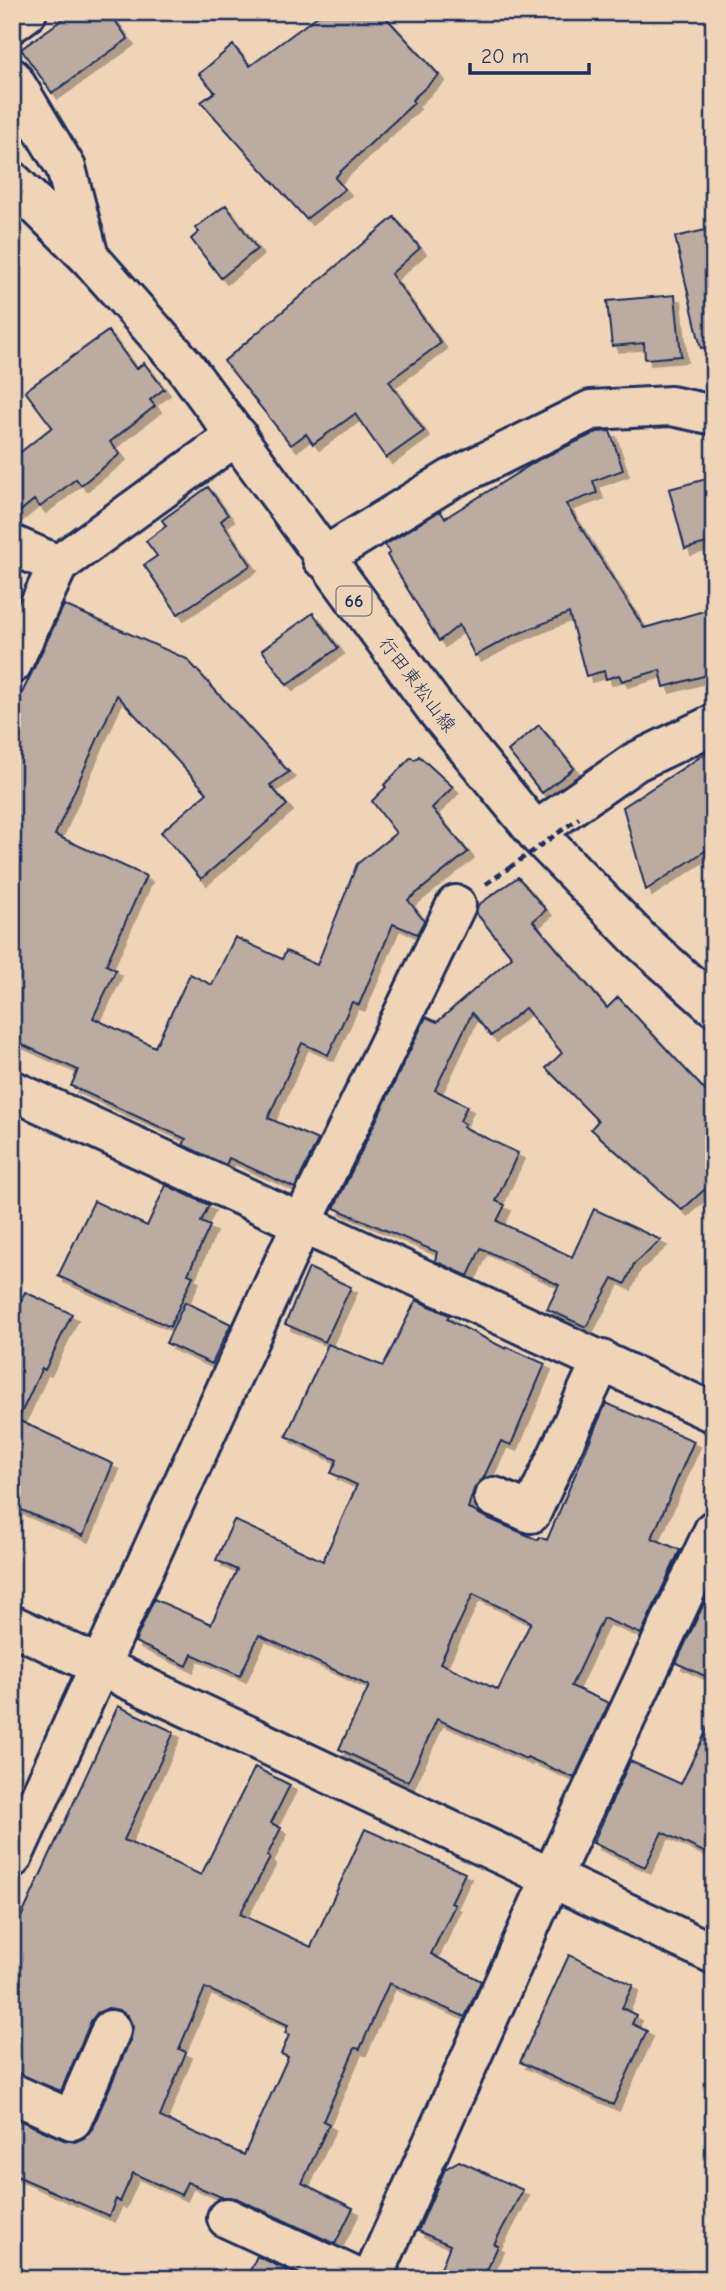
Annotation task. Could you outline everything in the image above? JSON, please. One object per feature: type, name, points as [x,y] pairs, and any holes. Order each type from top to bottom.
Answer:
[{"type":"street","points":[[12,23],[27,12]]},
{"type":"street","points":[[12,78],[66,168],[89,257]]},
{"type":"street","name":"行田東松山線","points":[[12,181],[89,257],[176,355],[237,435],[322,558],[438,712],[536,831],[640,940],[714,1006]]},
{"type":"street","points":[[322,558],[451,479],[591,410],[671,406],[714,415]]},
{"type":"street","points":[[12,664],[58,565],[237,435]]},
{"type":"street","points":[[12,545],[58,565]]},
{"type":"street","points":[[536,831],[635,762],[685,735],[714,724]]},
{"type":"street","points":[[12,1858],[102,1667],[303,1221],[456,905]]},
{"type":"street","points":[[12,1090],[303,1221],[714,1412]]},
{"type":"street","points":[[494,1497],[531,1513],[602,1360]]},
{"type":"street","points":[[372,2279],[551,1878],[714,1531]]},
{"type":"street","points":[[12,1625],[714,1954]]},
{"type":"street","points":[[12,2093],[72,2120],[111,2029]]},
{"type":"street","points":[[227,2218],[359,2279]]},
{"type":"path","points":[[509,868],[579,818]]},
{"type":"building","points":[[73,12],[109,12],[128,39],[52,93],[21,49]]},
{"type":"building","points":[[323,12],[381,12],[439,75],[412,100],[414,103],[335,178],[345,189],[306,219],[201,102],[215,92],[199,74],[233,45],[250,66]]},
{"type":"building","points":[[226,205],[257,249],[221,278],[191,239],[199,232],[195,228]]},
{"type":"building","points":[[394,217],[420,248],[391,274],[441,343],[389,381],[424,431],[386,458],[355,414],[313,444],[306,434],[291,445],[224,361]]},
{"type":"building","points":[[714,228],[714,346],[701,348],[675,237]]},
{"type":"building","points":[[675,295],[681,356],[645,359],[644,343],[612,346],[607,301]]},
{"type":"building","points":[[108,331],[136,369],[144,363],[164,389],[150,400],[155,406],[110,442],[120,454],[81,485],[76,479],[40,507],[34,500],[12,518],[12,459],[52,427],[25,391]]},
{"type":"building","points":[[610,431],[623,470],[593,481],[597,493],[566,504],[644,628],[714,608],[714,673],[664,687],[660,670],[622,681],[619,675],[606,679],[604,671],[586,676],[569,613],[510,637],[475,656],[459,625],[439,641],[387,555],[390,553],[385,545],[440,511],[445,518],[540,459],[597,432]]},
{"type":"building","points":[[714,477],[714,541],[685,549],[669,489]]},
{"type":"building","points":[[208,487],[228,515],[221,521],[251,565],[178,614],[144,565],[157,556],[146,541],[166,526],[162,520]]},
{"type":"building","points":[[64,605],[187,659],[289,772],[270,785],[287,805],[201,879],[161,832],[207,793],[117,695],[55,835],[146,876],[106,965],[116,970],[93,1018],[155,1047],[190,974],[212,985],[235,937],[282,959],[286,951],[317,965],[357,864],[396,833],[372,801],[386,787],[384,785],[411,757],[415,760],[419,756],[453,787],[432,808],[468,852],[408,900],[424,921],[417,934],[393,924],[359,1005],[352,1002],[328,1055],[302,1043],[268,1118],[318,1140],[295,1188],[229,1158],[226,1165],[183,1145],[186,1139],[71,1086],[78,1070],[12,1040],[12,689],[22,693]]},
{"type":"building","points":[[313,613],[338,648],[287,685],[262,650]]},
{"type":"building","points":[[539,725],[574,768],[542,793],[508,751]]},
{"type":"building","points":[[714,748],[714,845],[646,890],[623,807]]},
{"type":"building","points":[[518,877],[546,910],[533,921],[607,1008],[618,997],[714,1100],[714,1181],[682,1210],[591,1129],[598,1121],[546,1068],[562,1053],[525,1008],[491,1036],[472,1013],[435,1090],[467,1106],[460,1121],[465,1124],[463,1127],[518,1153],[496,1201],[505,1205],[497,1221],[572,1257],[594,1209],[661,1240],[634,1264],[625,1284],[613,1278],[586,1327],[547,1309],[559,1285],[481,1248],[468,1276],[435,1261],[437,1252],[334,1208],[426,1017],[437,1022],[512,957],[476,913],[478,905]]},
{"type":"building","points":[[166,1185],[209,1205],[201,1222],[210,1226],[188,1274],[193,1276],[170,1327],[58,1276],[94,1201],[147,1226]]},
{"type":"building","points":[[309,1268],[351,1287],[325,1342],[285,1324]]},
{"type":"building","points":[[25,1292],[72,1314],[45,1370],[42,1368],[18,1420],[113,1464],[83,1536],[12,1506],[12,1319]]},
{"type":"building","points":[[416,1300],[449,1315],[447,1319],[506,1349],[507,1347],[545,1364],[511,1445],[501,1441],[483,1479],[474,1489],[468,1508],[538,1540],[539,1537],[547,1540],[606,1403],[694,1441],[652,1538],[680,1550],[641,1634],[603,1618],[571,1686],[609,1703],[574,1778],[437,1719],[408,1782],[339,1749],[369,1686],[259,1635],[240,1676],[192,1654],[187,1666],[135,1642],[154,1599],[211,1624],[237,1570],[216,1560],[234,1520],[323,1561],[357,1485],[331,1473],[337,1460],[286,1436],[328,1344],[383,1366]],"holes":[[[473,1594],[531,1622],[498,1690],[440,1663]]]},
{"type":"building","points":[[185,1302],[231,1324],[212,1364],[166,1343]]},
{"type":"building","points":[[714,1582],[714,1680],[676,1663]]},
{"type":"building","points":[[118,1706],[174,1732],[124,1840],[201,1875],[255,1767],[290,1785],[271,1823],[281,1828],[267,1856],[270,1858],[240,1914],[311,1947],[365,1829],[465,1873],[451,1903],[455,1905],[431,1954],[481,1981],[465,2017],[389,1983],[360,2049],[355,2048],[323,2121],[329,2124],[302,2183],[353,2208],[335,2244],[236,2198],[221,2197],[187,2182],[181,2195],[133,2173],[120,2202],[116,2199],[109,2216],[12,2174],[12,2117],[64,2140],[75,2142],[84,2138],[92,2129],[131,2038],[133,2027],[128,2016],[119,2010],[108,2008],[97,2013],[61,2091],[12,2072],[12,1937]],"holes":[[[205,1988],[288,2025],[285,2033],[289,2035],[281,2054],[288,2057],[244,2155],[160,2117],[186,2052],[179,2049]]]},
{"type":"building","points":[[714,1715],[714,1857],[662,1832],[645,1867],[593,1843],[630,1761],[681,1784]]},
{"type":"building","points":[[569,1955],[633,1985],[622,2008],[636,2015],[632,2024],[647,2031],[613,2105],[520,2062]]},
{"type":"building","points":[[459,2161],[523,2190],[494,2244],[498,2246],[483,2279],[437,2279],[450,2245],[418,2231],[445,2169]]},
{"type":"building","points":[[257,2256],[306,2279],[246,2279]]}]
